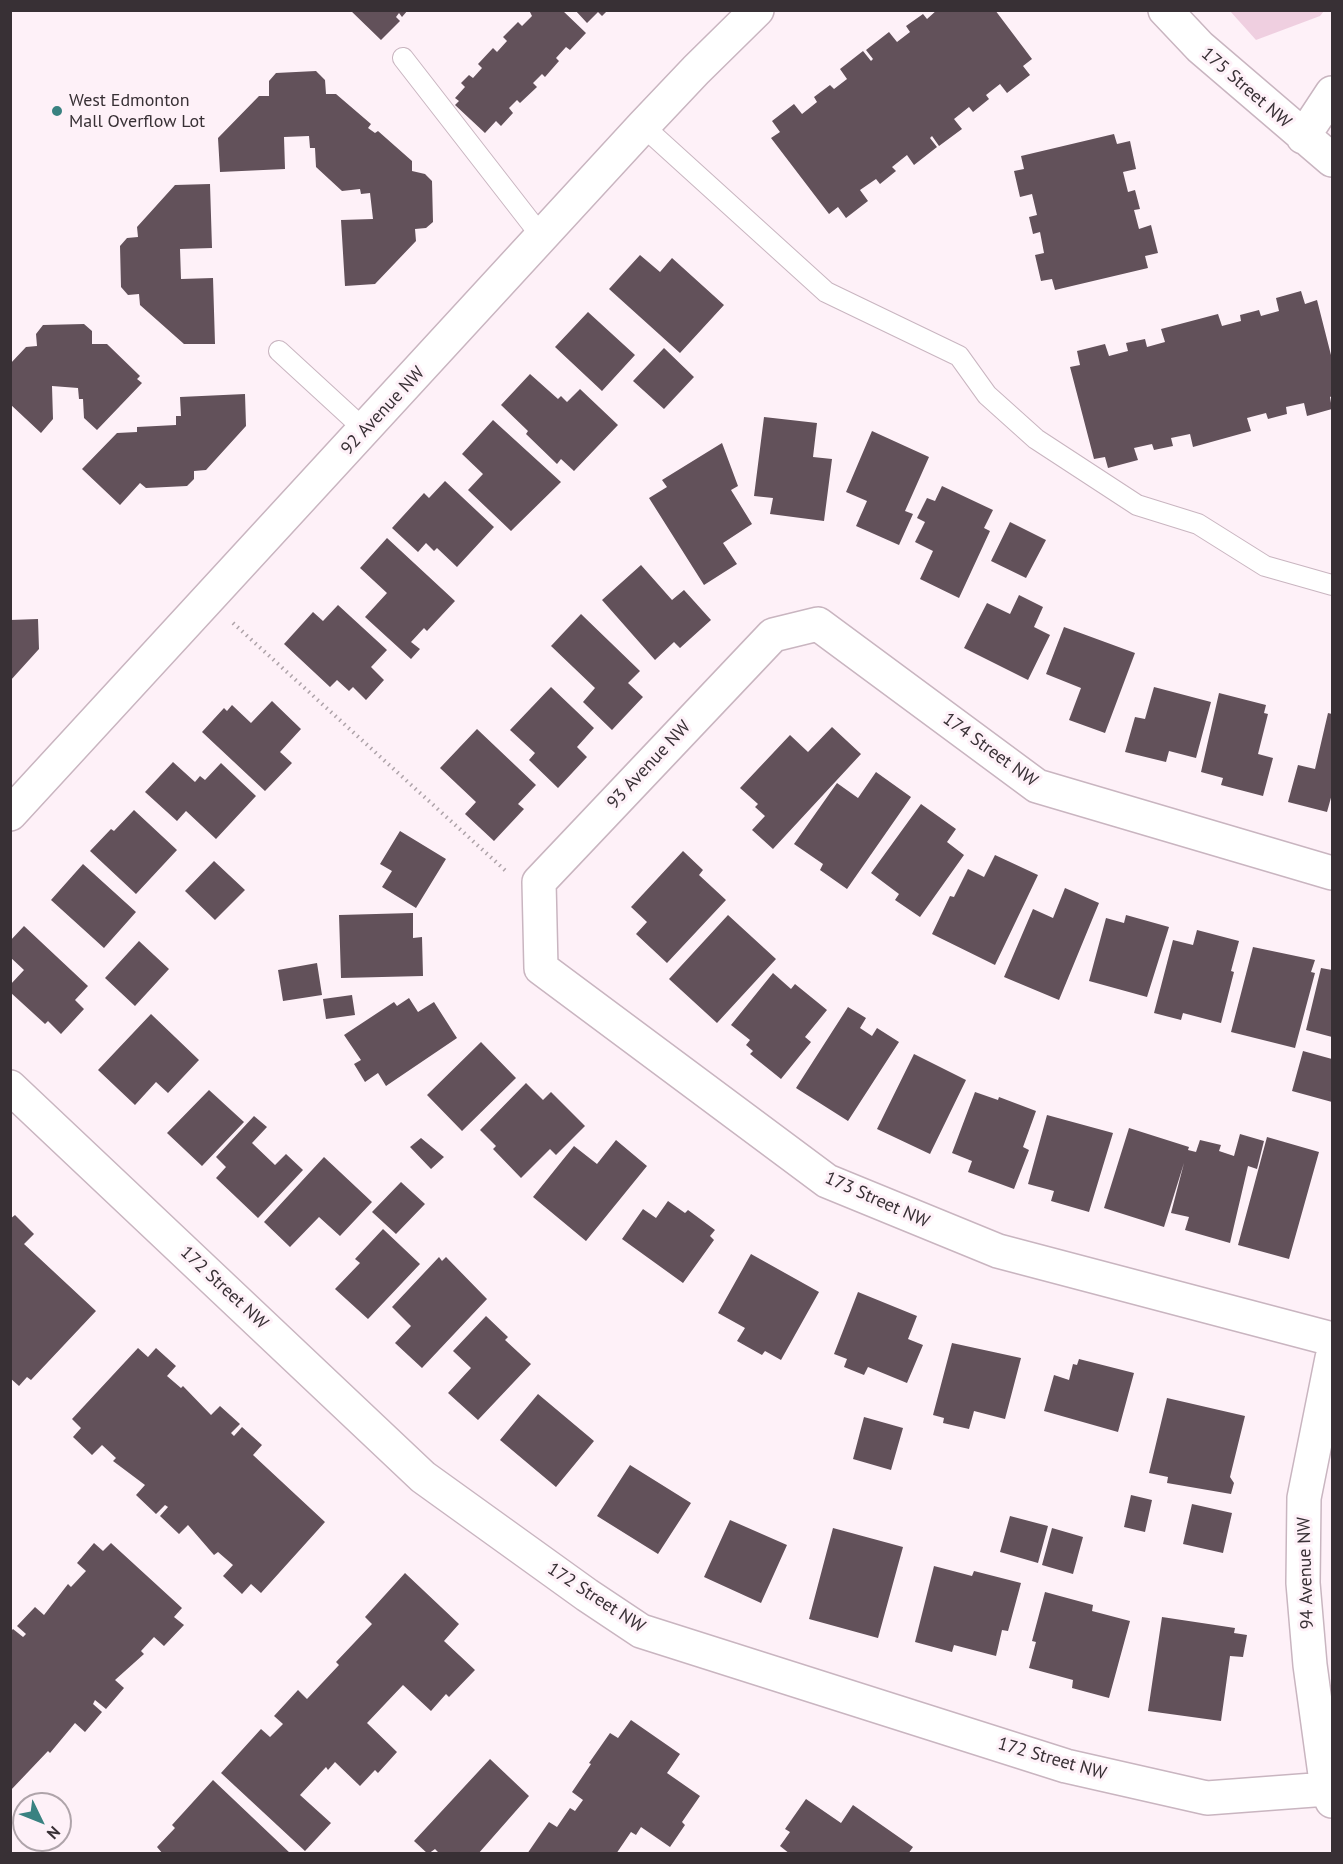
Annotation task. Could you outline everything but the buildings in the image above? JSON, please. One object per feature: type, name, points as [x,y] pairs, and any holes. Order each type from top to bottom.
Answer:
[{"type":"street","name":"92 Avenue NW","points":[[10,814],[643,126],[757,10]]},
{"type":"street","name":"175 Street NW","points":[[1165,10],[1200,47],[1332,160]]},
{"type":"street","points":[[1303,137],[1332,93]]},
{"type":"street","name":"174 Street NW","points":[[773,635],[818,624],[1037,786],[1332,873]]},
{"type":"street","name":"93 Avenue NW","points":[[539,900],[539,882],[773,635]]},
{"type":"street","name":"173 Street NW","points":[[539,900],[541,968],[827,1181],[998,1251],[1332,1339]]},
{"type":"street","name":"172 Street NW","points":[[10,1087],[423,1477],[641,1631],[1065,1766],[1207,1798],[1330,1795]]},
{"type":"street","name":"94 Avenue NW","points":[[1330,1795],[1310,1665],[1303,1562],[1304,1498],[1332,1358]]},
{"type":"lane","points":[[403,58],[542,237]]},
{"type":"lane","points":[[643,126],[826,292],[959,356],[987,395],[1036,439],[1137,505],[1198,524],[1265,566],[1332,585]]},
{"type":"lane","points":[[279,351],[365,430]]},
{"type":"path","points":[[208,600],[539,900]]},
{"type":"shaded area","points":[[1230,11],[1324,11],[1320,16],[1256,40]]},
{"type":"place","name":"West Edmonton Mall Overflow Lot","points":[[57,111]]}]
